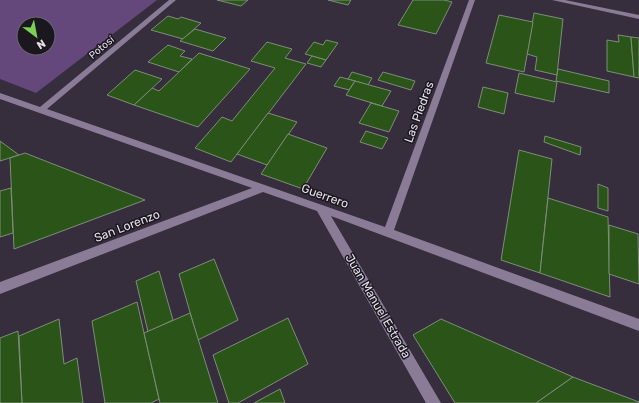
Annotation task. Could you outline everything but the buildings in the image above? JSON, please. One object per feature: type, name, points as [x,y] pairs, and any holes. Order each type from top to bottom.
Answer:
[{"type":"street","name":"Potosí","points":[[41,110],[173,0]]},
{"type":"street","name":"Las Piedras","points":[[388,233],[472,0]]},
{"type":"street","points":[[555,0],[639,16]]},
{"type":"street","name":"Guerrero","points":[[0,96],[321,208],[639,325]]},
{"type":"street","name":"San Lorenzo","points":[[0,288],[264,188]]},
{"type":"street","name":"Juan Manuel Estrada","points":[[321,208],[434,403]]},
{"type":"shaded area","points":[[0,0],[157,0],[36,93],[0,79]]}]
